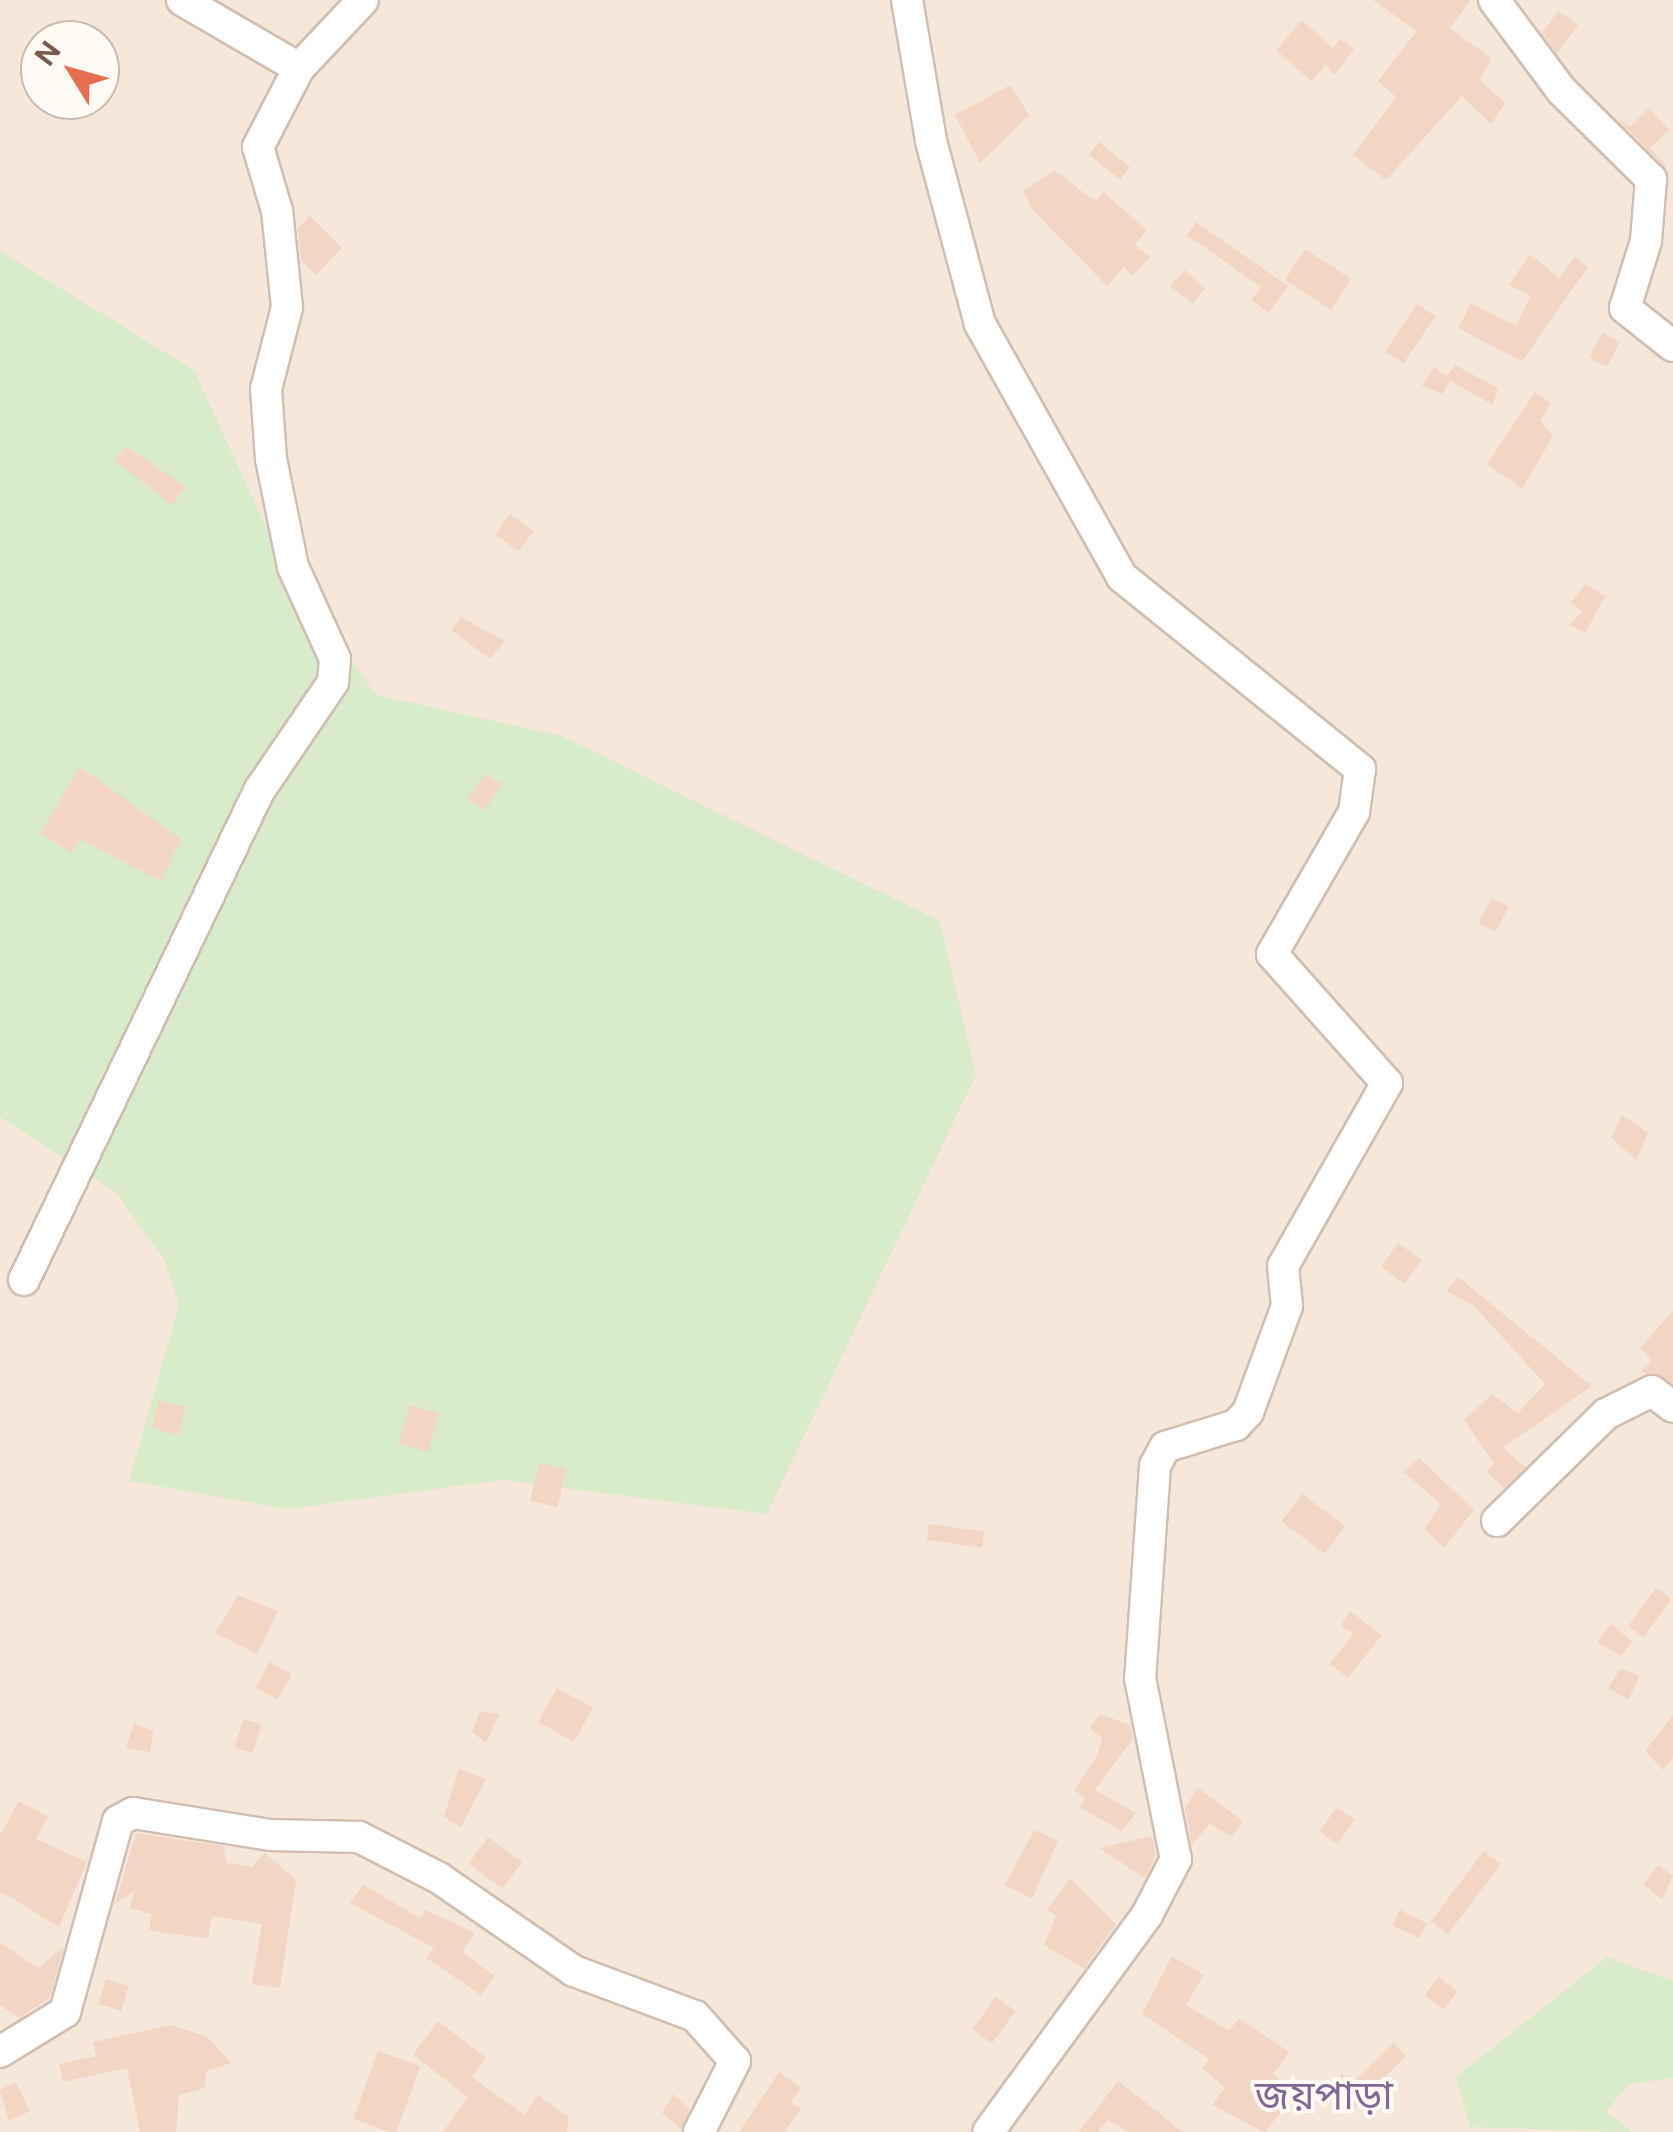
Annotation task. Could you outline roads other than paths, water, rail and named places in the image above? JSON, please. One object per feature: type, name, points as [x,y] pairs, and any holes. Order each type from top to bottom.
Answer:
[{"type":"street","points":[[182,0],[298,68]]},
{"type":"street","points":[[24,1280],[259,790],[333,682],[335,659],[294,568],[266,389],[287,306],[258,147],[298,68],[364,0]]},
{"type":"street","points":[[907,0],[931,141],[980,324],[1122,576],[1360,769],[1354,812],[1272,954],[1387,1084],[1283,1266],[1286,1306],[1248,1412],[1236,1426],[1165,1447],[1155,1466],[1140,1678],[1176,1859],[1147,1914],[988,2132]]},
{"type":"street","points":[[1494,0],[1561,90],[1651,179],[1646,241],[1625,308],[1673,346]]},
{"type":"street","points":[[1497,1520],[1606,1414],[1652,1391],[1673,1407]]},
{"type":"street","points":[[0,2052],[65,2012],[118,1821],[133,1813],[270,1835],[360,1837],[439,1878],[574,1971],[695,2016],[735,2062],[699,2132]]},
{"type":"district","name":"জয়পাড়া","points":[[1324,2095]]}]
